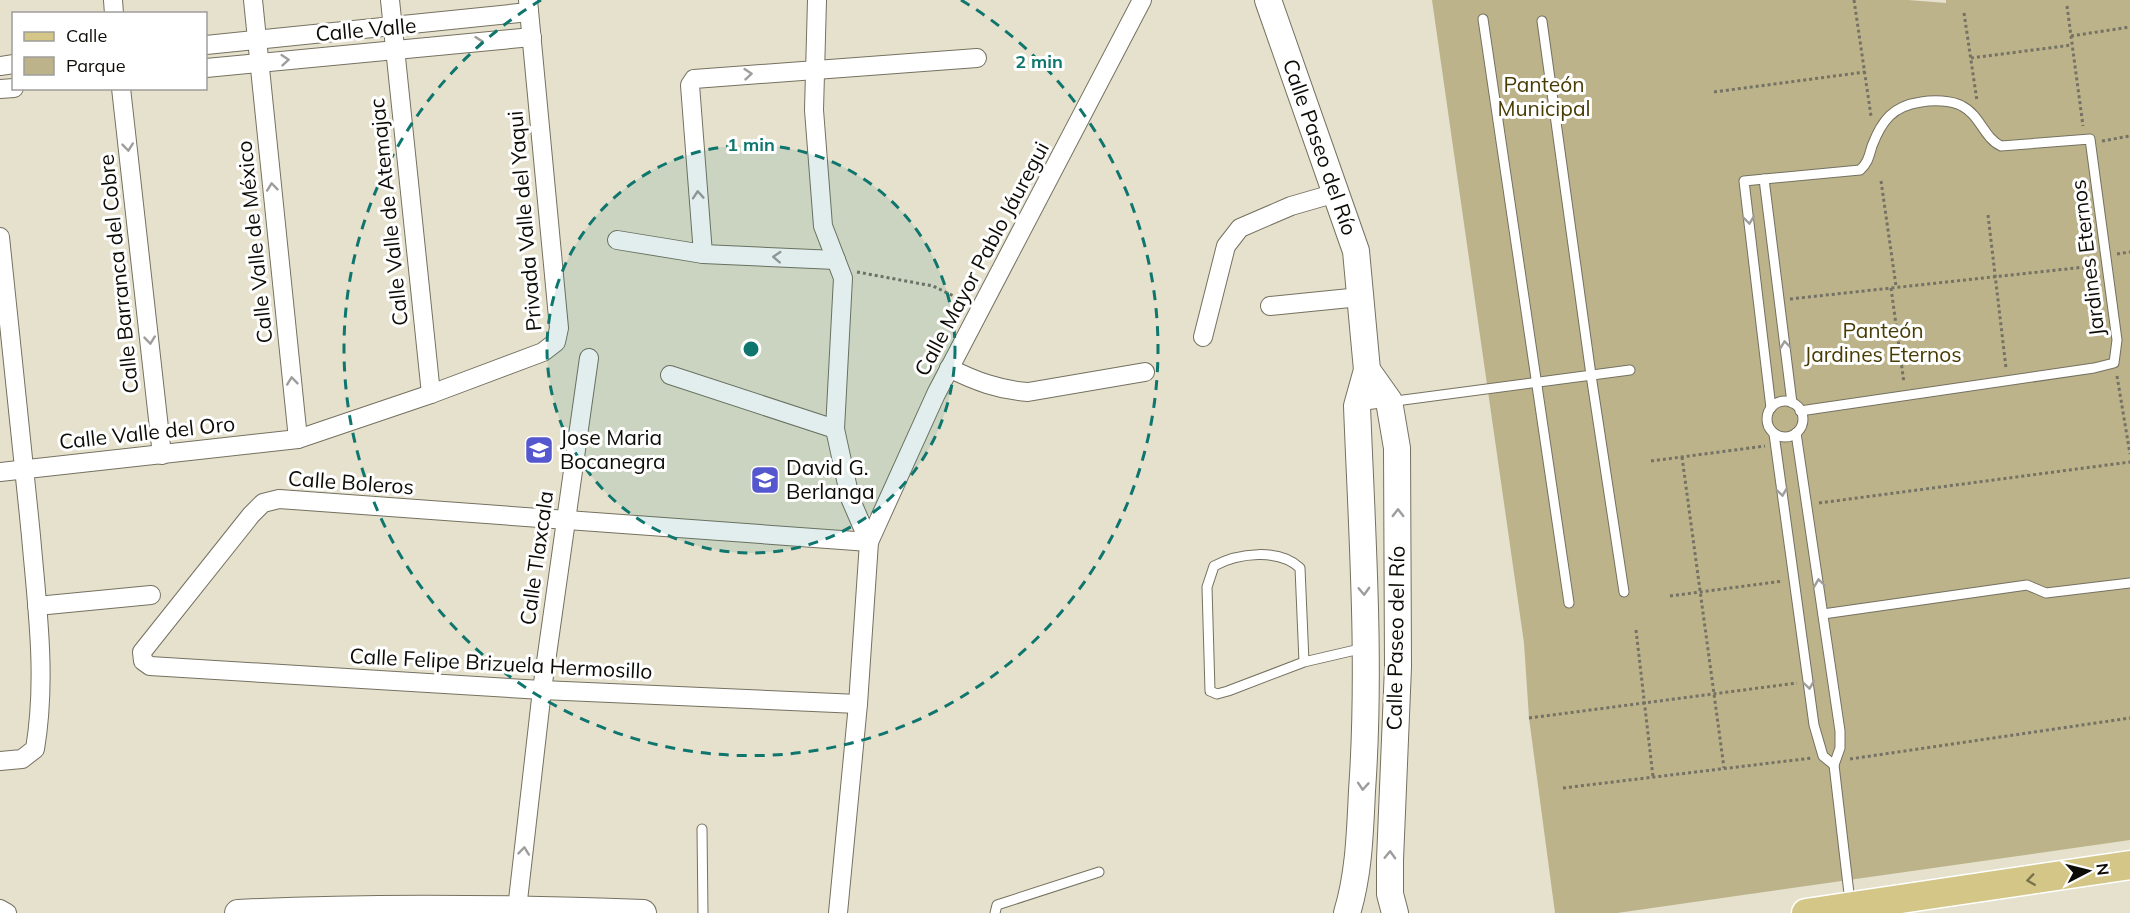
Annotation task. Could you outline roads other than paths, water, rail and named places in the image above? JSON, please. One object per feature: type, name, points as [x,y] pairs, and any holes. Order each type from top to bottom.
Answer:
[{"type":"main road","points":[[1806,913],[2130,866]]},
{"type":"street","name":"Calle Valle de México","points":[[253,0],[298,440]]},
{"type":"street","name":"Calle Valle de Atemajac","points":[[390,0],[431,394]]},
{"type":"street","points":[[817,0],[814,69],[823,226],[843,278],[835,429],[850,498],[869,542],[858,704],[838,913]]},
{"type":"street","name":"Calle Mayor Pablo Jáuregui","points":[[869,542],[949,368],[1142,0]]},
{"type":"street","name":"Calle Paseo del Río","points":[[1268,0],[1356,251],[1367,370],[1357,406],[1366,647],[1365,759],[1358,855],[1347,913]]},
{"type":"street","name":"Calle Valle","points":[[207,45],[392,26],[529,6]]},
{"type":"street","name":"Privada Valle del Yaqui","points":[[298,440],[543,352],[556,342],[559,328],[529,6]]},
{"type":"street","name":"Calle Valle","points":[[207,69],[531,37]]},
{"type":"street","points":[[703,254],[690,81],[814,69],[977,58]]},
{"type":"street","name":"Calle Barranca del Cobre","points":[[121,90],[162,454]]},
{"type":"street","points":[[1203,337],[1226,246],[1240,228],[1291,206],[1336,193]]},
{"type":"street","points":[[0,237],[37,606],[41,715],[35,748],[22,759],[0,761]]},
{"type":"street","points":[[617,240],[703,254],[838,264]]},
{"type":"street","points":[[1270,306],[1360,297]]},
{"type":"street","name":"Calle Tlaxcala","points":[[517,909],[542,690],[589,358]]},
{"type":"street","points":[[949,368],[974,381],[1010,391],[1028,392],[1145,372]]},
{"type":"street","name":"Calle Paseo del Río","points":[[1367,370],[1389,401],[1397,448],[1398,667],[1389,860],[1390,894],[1395,913]]},
{"type":"street","points":[[670,375],[835,429]]},
{"type":"street","name":"Calle Valle del Oro","points":[[0,472],[298,440]]},
{"type":"street","name":"Calle Boleros","points":[[143,661],[142,652],[263,502],[279,499],[565,521]]},
{"type":"street","points":[[565,521],[869,542]]},
{"type":"street","points":[[37,606],[151,595]]},
{"type":"street","name":"Calle Felipe Brizuela Hermosillo","points":[[143,661],[150,666],[542,690],[858,704]]},
{"type":"street","points":[[238,913],[328,908],[517,909],[643,913]]},
{"type":"street","points":[[0,909],[7,913]]},
{"type":"lane","points":[[1483,19],[1569,603]]},
{"type":"lane","points":[[1542,21],[1590,375],[1624,592]]},
{"type":"lane","name":"Jardines Eternos","points":[[1764,179],[1860,170],[1867,164],[1882,122],[1903,104],[1933,100],[1962,106],[1980,121],[1993,142],[2001,146],[2088,141],[2117,340],[2114,363],[1800,411]]},
{"type":"lane","points":[[1834,765],[1823,756],[1818,744],[1776,445],[1774,434],[1767,424],[1771,408],[1744,181],[1764,179],[1792,403],[1800,411],[1802,422],[1796,433],[1840,731],[1840,748],[1834,765],[1851,907]]},
{"type":"lane","points":[[1357,406],[1630,370]]},
{"type":"lane","points":[[1771,408],[1781,402],[1792,403]]},
{"type":"lane","points":[[1774,434],[1785,437],[1796,433]]},
{"type":"lane","points":[[1304,662],[1300,568],[1290,558],[1273,555],[1226,559],[1214,566],[1207,587],[1210,691],[1217,694],[1228,691],[1304,662],[1366,647]]},
{"type":"lane","points":[[1823,614],[2027,585],[2046,593],[2130,583]]},
{"type":"lane","points":[[702,829],[703,913]]},
{"type":"lane","points":[[995,913],[997,904],[1099,872]]},
{"type":"place","name":"Jose Maria Bocanegra","points":[[539,450]]},
{"type":"place","name":"David G. Berlanga","points":[[765,480]]},
{"type":"park label","name":"Panteón Municipal","points":[[1544,97]]},
{"type":"park label","name":"Panteón Jardines Eternos","points":[[1883,343]]}]
